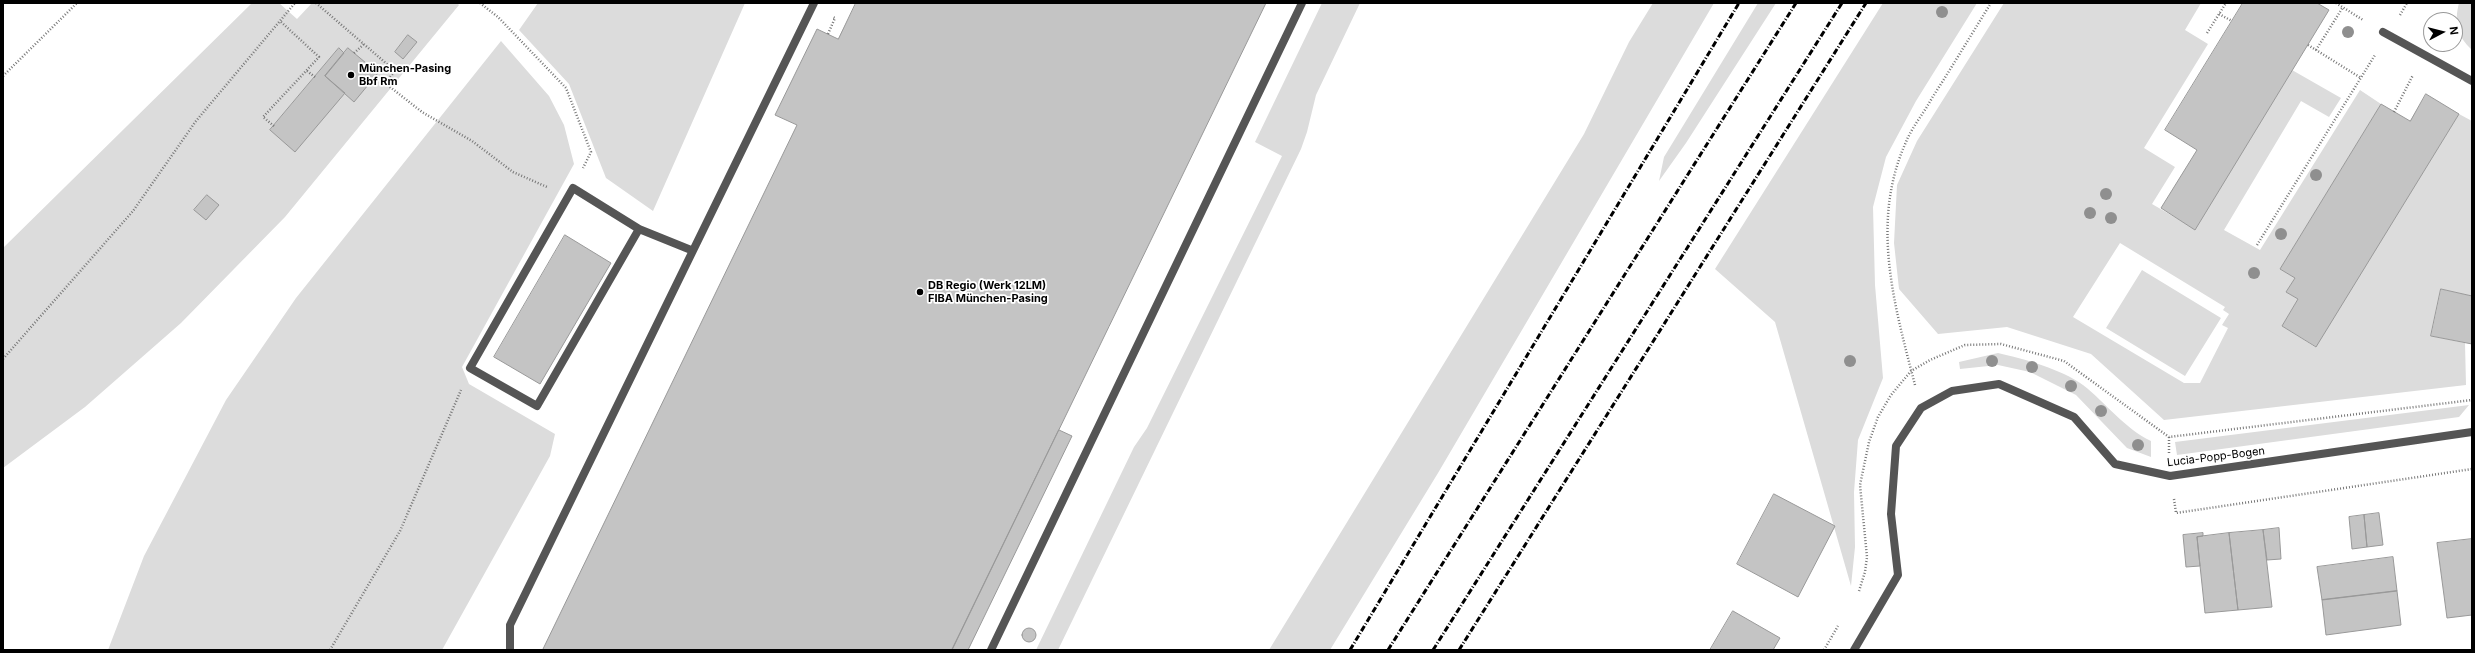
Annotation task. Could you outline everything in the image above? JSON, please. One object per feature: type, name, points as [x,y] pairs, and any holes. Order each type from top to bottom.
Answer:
[{"type":"street","points":[[510,650],[510,625],[814,3]]},
{"type":"street","points":[[991,650],[1302,3]]},
{"type":"street","points":[[2385,34],[2472,81]]},
{"type":"street","points":[[640,229],[537,406],[470,368],[574,188],[640,229],[692,250]]},
{"type":"street","name":"Lucia-Popp-Bogen","points":[[1854,650],[1898,575],[1891,514],[1896,446],[1920,408],[1952,391],[1999,384],[2074,417],[2115,464],[2170,476],[2472,432]]},
{"type":"path","points":[[3,76],[77,3]]},
{"type":"path","points":[[3,358],[133,211],[196,121],[296,3]]},
{"type":"path","points":[[316,3],[395,71],[385,83],[422,112],[472,141],[513,172],[561,194],[574,188],[591,152],[566,88],[498,17],[480,3]]},
{"type":"path","points":[[1920,408],[1898,319],[1887,260],[1887,217],[1893,178],[1906,141],[1991,3]]},
{"type":"path","points":[[2207,33],[2226,3]]},
{"type":"path","points":[[2257,245],[2361,78],[2385,34],[2336,3]]},
{"type":"path","points":[[2316,50],[2343,7]]},
{"type":"path","points":[[2219,14],[2232,21]]},
{"type":"path","points":[[274,126],[263,117],[319,57],[280,21]]},
{"type":"path","points":[[354,53],[364,44]]},
{"type":"path","points":[[2308,45],[2361,78]]},
{"type":"path","points":[[2394,112],[2424,56]]},
{"type":"path","points":[[307,71],[315,77]]},
{"type":"path","points":[[330,650],[400,532],[470,368]]},
{"type":"path","points":[[2169,437],[2170,476],[2176,513],[2472,469]]},
{"type":"shaded area","points":[[252,3],[279,3],[297,19],[312,3],[457,3],[459,5],[285,217],[181,323],[85,407],[3,468],[3,248]]},
{"type":"shaded area","points":[[538,3],[745,3],[653,211],[606,178],[569,84],[519,30]]},
{"type":"shaded area","points":[[1322,3],[1360,3],[1316,95],[1307,132],[1301,149],[1058,650],[1036,650],[1134,447],[1147,428],[1282,156],[1255,142]]},
{"type":"shaded area","points":[[1653,3],[1714,3],[1438,473],[1330,650],[1269,650],[1584,134],[1629,42]]},
{"type":"shaded area","points":[[1758,3],[1776,3],[1686,143],[1659,181],[1664,157]]},
{"type":"shaded area","points":[[1883,3],[1977,3],[1916,101],[1886,157],[1873,207],[1875,285],[1883,378],[1858,440],[1854,492],[1855,547],[1851,586],[1775,322],[1715,269]]},
{"type":"shaded area","points":[[2004,3],[2201,3],[2185,30],[2208,44],[2144,148],[2175,167],[2152,204],[2195,229],[2292,70],[2341,98],[2329,117],[2301,101],[2224,230],[2260,250],[2360,90],[2381,104],[2280,269],[2295,278],[2286,292],[2298,299],[2282,326],[2315,347],[2459,114],[2472,121],[2472,296],[2441,289],[2431,336],[2465,343],[2466,385],[2164,420],[2091,354],[2007,327],[1938,334],[1899,289],[1894,243],[1897,185],[1917,141]],"holes":[[[2120,243],[2225,307],[2223,310],[2229,314],[2222,325],[2228,328],[2200,383],[2184,383],[2073,317]]]},
{"type":"shaded area","points":[[2459,3],[2472,3],[2472,50],[2463,39],[2463,12],[2458,12]]},
{"type":"shaded area","points":[[501,41],[549,96],[564,125],[574,164],[462,367],[469,384],[555,434],[550,456],[442,650],[108,650],[144,556],[226,400],[296,298]]},
{"type":"shaded area","points":[[2142,270],[2221,318],[2185,376],[2106,328]]},
{"type":"shaded area","points":[[1998,353],[2053,369],[2083,385],[2124,423],[2141,436],[2151,441],[2151,457],[2127,448],[2076,395],[2030,372],[1998,365],[1960,369],[1959,362]]},
{"type":"shaded area","points":[[2469,405],[2459,417],[2177,455],[2175,442]]},
{"type":"building","name":"DB Regio (Werk 12LM) FIBA München-Pasing","points":[[856,3],[1266,3],[952,650],[545,650],[543,649],[797,125],[775,115],[817,29],[838,39]]},
{"type":"building","points":[[2243,3],[2317,3],[2329,10],[2195,230],[2161,208],[2197,150],[2165,130]]},
{"type":"building","points":[[408,35],[417,42],[403,59],[395,52]]},
{"type":"building","points":[[339,48],[344,53],[325,76],[345,93],[295,152],[270,130]]},
{"type":"building","name":"München-Pasing Bbf Rm","points":[[348,48],[378,73],[354,102],[325,76]]},
{"type":"building","points":[[2426,94],[2459,114],[2316,347],[2282,326],[2298,299],[2286,292],[2295,278],[2280,269],[2381,104],[2410,121]]},
{"type":"building","points":[[207,195],[219,205],[206,220],[194,210]]},
{"type":"building","points":[[565,235],[611,263],[540,384],[494,357]]},
{"type":"building","points":[[2441,289],[2472,296],[2472,344],[2431,336]]},
{"type":"building","points":[[1059,430],[1072,436],[968,650],[952,650]]},
{"type":"building","points":[[1774,494],[1835,526],[1798,597],[1737,564]]},
{"type":"building","points":[[2379,513],[2383,545],[2367,547],[2364,515]]},
{"type":"building","points":[[2364,515],[2367,547],[2352,549],[2349,517]]},
{"type":"building","points":[[2279,528],[2281,559],[2267,560],[2263,530]]},
{"type":"building","points":[[2263,530],[2272,607],[2238,610],[2229,533]]},
{"type":"building","points":[[2203,533],[2203,536],[2197,537],[2200,566],[2186,567],[2183,535]]},
{"type":"building","points":[[2229,533],[2238,610],[2205,613],[2197,537]]},
{"type":"building","points":[[2472,539],[2472,615],[2447,618],[2437,543]]},
{"type":"building","points":[[2393,557],[2397,591],[2322,600],[2317,567]]},
{"type":"building","points":[[2397,591],[2401,625],[2326,635],[2322,600]]},
{"type":"building","points":[[1733,611],[1780,638],[1773,650],[1710,650]]},
{"type":"building","points":[[1026,628],[1032,628],[1036,632],[1036,638],[1032,642],[1026,642],[1022,638],[1022,632]]},
{"type":"railway","points":[[1350,650],[1739,3]]},
{"type":"railway","points":[[1388,650],[1796,3]]},
{"type":"railway","points":[[1433,650],[1842,3]]},
{"type":"railway","points":[[1459,650],[1866,3]]},
{"type":"place","name":"München-Pasing Bbf Rm","points":[[351,75]]},
{"type":"place","name":"DB Regio (Werk 12LM) FIBA München-Pasing","points":[[920,292]]}]
